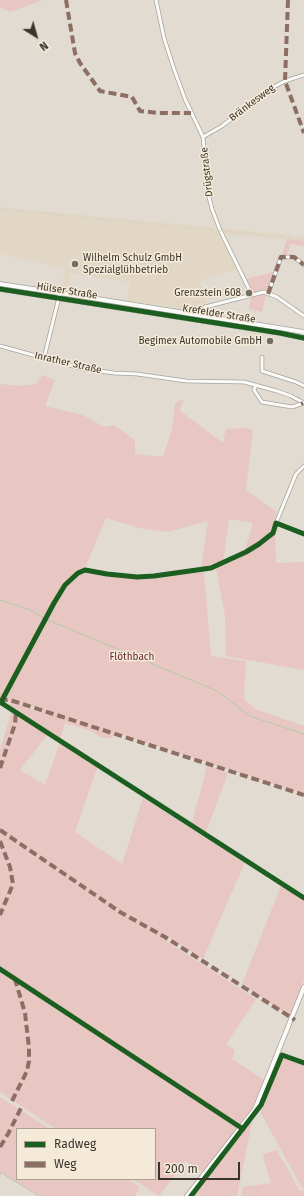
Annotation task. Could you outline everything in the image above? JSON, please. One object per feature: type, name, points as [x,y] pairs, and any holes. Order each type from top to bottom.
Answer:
[{"type":"street","name":"Drügstraße","points":[[156,0],[164,38],[174,69],[185,99],[203,137],[209,197],[212,208],[220,230],[252,295]]},
{"type":"street","name":"Bränkesweg","points":[[203,137],[222,126],[270,89],[284,81],[304,75]]},
{"type":"street","points":[[268,294],[281,257],[294,257],[304,265]]},
{"type":"street","name":"Hülser Straße","points":[[0,284],[184,313]]},
{"type":"street","name":"Hülser Straße","points":[[0,289],[131,310]]},
{"type":"street","points":[[205,316],[205,307],[264,292],[277,297],[304,316]]},
{"type":"street","points":[[44,358],[60,293]]},
{"type":"street","name":"Krefelder Straße","points":[[131,310],[304,338]]},
{"type":"street","name":"Krefelder Straße","points":[[184,313],[304,332]]},
{"type":"street","name":"Inrather Straße","points":[[0,346],[84,369],[186,381],[244,382],[291,396],[303,403]]},
{"type":"street","points":[[262,357],[262,371],[304,386]]},
{"type":"street","points":[[256,385],[254,390],[262,402],[292,407],[303,403]]},
{"type":"street","points":[[304,466],[296,474],[276,524],[304,534]]},
{"type":"street","points":[[187,1196],[255,1108],[304,987]]},
{"type":"shaded area","points":[[0,207],[304,237],[304,241],[220,234],[237,269],[203,279],[201,284],[206,306],[185,309],[127,300],[130,282],[70,273],[67,291],[62,290],[64,268],[0,254]]},
{"type":"green space","points":[[0,0],[43,0],[10,12],[0,7]]},
{"type":"green space","points":[[287,239],[304,241],[304,246],[291,244],[287,255],[282,254]]},
{"type":"green space","points":[[273,272],[265,292],[259,290],[257,292],[253,292],[246,279]]},
{"type":"green space","points":[[266,295],[262,312],[249,309],[251,297]]},
{"type":"green space","name":"Flöthbach","points":[[42,375],[55,380],[45,406],[83,415],[104,427],[114,425],[135,440],[135,454],[163,457],[172,429],[175,403],[183,399],[180,411],[223,443],[226,429],[245,428],[253,430],[246,490],[277,512],[270,532],[267,535],[245,550],[253,523],[229,519],[223,562],[201,569],[208,521],[167,532],[139,528],[106,518],[85,568],[77,572],[136,579],[204,572],[211,656],[246,661],[244,699],[255,709],[304,726],[304,794],[114,732],[112,738],[102,738],[89,730],[65,723],[61,737],[58,737],[9,705],[10,702],[0,701],[0,384],[20,386],[36,384]],"holes":[[[18,704],[42,709],[40,713]]]},
{"type":"green space","points":[[275,534],[276,563],[304,562],[304,670],[226,656],[225,616],[216,568],[247,553]]},
{"type":"green space","points":[[12,710],[48,734],[20,770],[45,785],[60,743],[97,768],[75,832],[122,864],[143,798],[245,863],[203,959],[168,937],[166,941],[256,999],[226,1044],[235,1050],[232,1059],[264,1080],[252,1108],[203,1172],[185,1161],[159,1196],[135,1180],[156,1180],[156,1128],[54,1128],[0,1092],[0,971],[4,973],[0,970],[0,750]]},
{"type":"green space","points":[[207,766],[228,773],[206,832],[192,823]]},
{"type":"green space","points":[[281,886],[304,900],[304,980],[290,1016],[242,984]]},
{"type":"green space","points":[[282,1058],[304,1065],[304,1191],[260,1112]]},
{"type":"green space","points":[[0,1097],[48,1128],[16,1128],[16,1180],[129,1180],[140,1187],[135,1196],[40,1196],[2,1173],[0,1177]]},
{"type":"green space","points":[[252,1122],[237,1196],[193,1196],[242,1131]]},
{"type":"green space","points":[[277,1150],[299,1190],[304,1191],[304,1196],[241,1196],[243,1187],[271,1183],[263,1154]]},
{"type":"waterway","name":"Flöthbach","points":[[0,600],[28,609],[48,620],[217,691],[250,716],[304,734]]},
{"type":"waterway","points":[[0,1172],[39,1196]]},
{"type":"tram line","points":[[0,287],[304,335]]},
{"type":"railway","points":[[0,209],[304,239]]},
{"type":"marked path","points":[[66,0],[75,53],[80,63],[100,91],[132,97],[140,111],[159,113],[191,113]]},
{"type":"marked path","points":[[288,0],[285,81],[304,133]]},
{"type":"marked path","points":[[268,294],[281,257],[294,257],[304,265]]},
{"type":"marked path","points":[[0,702],[10,700],[304,795]]},
{"type":"marked path","points":[[0,768],[15,724],[16,711]]},
{"type":"marked path","points":[[0,830],[120,912],[165,937],[295,1020]]},
{"type":"marked path","points":[[0,841],[10,867],[13,884],[0,915]]},
{"type":"marked path","points":[[12,1101],[27,1071],[29,1061],[25,1013],[15,979]]},
{"type":"marked path","points":[[0,1147],[21,1108]]},
{"type":"cycle path","points":[[0,289],[304,338]]},
{"type":"cycle path","points":[[1,702],[54,603],[65,585],[78,573],[85,570],[137,577],[211,568],[246,552],[259,544],[273,533],[276,523],[304,534]]},
{"type":"cycle path","points":[[0,702],[304,898]]},
{"type":"cycle path","points":[[0,969],[243,1129]]},
{"type":"cycle path","points":[[191,1196],[261,1105],[282,1055],[304,1063]]},
{"type":"place","name":"Wilhelm Schulz GmbH Spezialglühbetrieb","points":[[75,264]]},
{"type":"place","name":"Grenzstein 608","points":[[249,293]]},
{"type":"place","name":"Begimex Automobile GmbH","points":[[270,341]]}]
